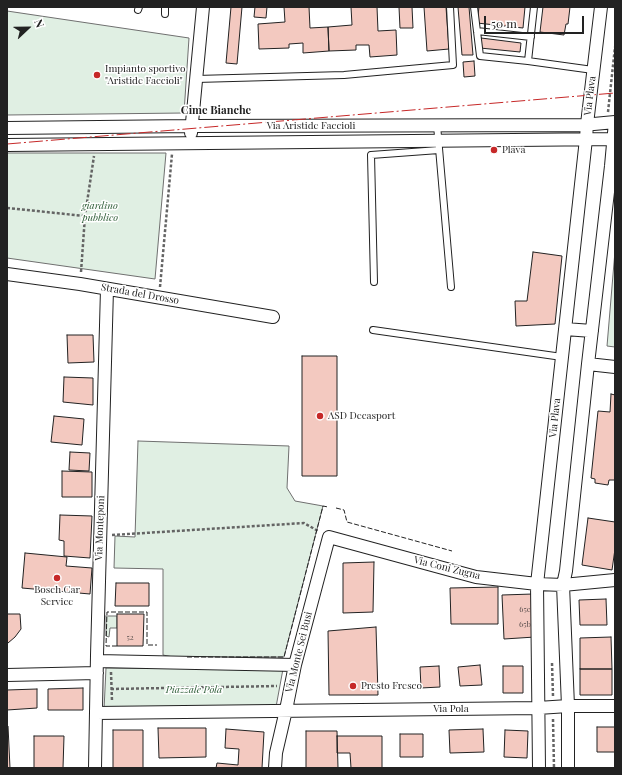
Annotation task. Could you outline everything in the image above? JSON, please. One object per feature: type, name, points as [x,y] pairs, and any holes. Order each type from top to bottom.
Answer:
[{"type":"street","points":[[191,143],[191,126],[203,7]]},
{"type":"street","name":"Via Plava","points":[[539,768],[537,584],[586,139],[586,124],[601,7]]},
{"type":"street","points":[[568,768],[568,706],[563,585],[566,571],[615,122]]},
{"type":"street","name":"Via Aristide Faccioli","points":[[7,128],[586,124],[615,122]]},
{"type":"street","name":"Via Aristide Faccioli","points":[[7,145],[191,143],[439,145],[614,139]]},
{"type":"street","name":"Strada del Drosso","points":[[7,274],[80,284],[273,317]]},
{"type":"street","name":"Via Monteponi","points":[[95,768],[107,289]]},
{"type":"street","points":[[565,329],[592,331]]},
{"type":"street","points":[[588,364],[615,367]]},
{"type":"street","name":"Via Coni Zugna","points":[[329,537],[476,577],[537,584],[563,585],[615,580]]},
{"type":"street","name":"Via Monte Sei Busi","points":[[275,768],[276,754],[295,665],[329,537]]},
{"type":"street","points":[[7,675],[97,667],[111,662],[295,665]]},
{"type":"street","name":"Via Pola","points":[[286,710],[615,706]]},
{"type":"street","points":[[96,713],[286,710]]},
{"type":"lane","points":[[196,79],[344,75],[453,65],[450,7]]},
{"type":"lane","name":"Via Plava","points":[[474,7],[480,56],[594,70]]},
{"type":"lane","points":[[528,61],[534,7]]},
{"type":"lane","points":[[477,31],[530,37]]},
{"type":"lane","points":[[438,125],[451,287]]},
{"type":"lane","points":[[374,282],[371,155],[439,145]]},
{"type":"lane","points":[[373,330],[562,357]]},
{"type":"path","name":"Via Plava","points":[[609,102],[615,47]]},
{"type":"path","points":[[80,284],[85,216],[94,153],[97,144]]},
{"type":"path","points":[[159,297],[172,144]]},
{"type":"path","points":[[7,208],[85,216]]},
{"type":"path","points":[[100,535],[304,523],[329,537]]},
{"type":"path","points":[[111,662],[112,713]]},
{"type":"path","points":[[111,689],[277,686]]},
{"type":"path","points":[[538,686],[567,688]]},
{"type":"green space","name":"Impianto sportivo \"Aristide Faccioli\"","points":[[7,11],[189,38],[184,113],[7,115]]},
{"type":"green space","name":"giardino pubblico","points":[[7,153],[166,153],[155,279],[7,258]]},
{"type":"green space","points":[[615,251],[615,347],[607,346]]},
{"type":"green space","points":[[138,441],[289,446],[287,488],[295,501],[323,506],[284,657],[173,657],[163,655],[163,569],[114,568],[115,536],[135,537]]},
{"type":"green space","points":[[106,616],[117,616],[117,628],[110,628],[109,637],[106,636]]},
{"type":"green space","name":"Piazzale Pola","points":[[106,668],[283,669],[276,707],[104,710]]},
{"type":"building","points":[[231,7],[242,7],[237,64],[226,63]]},
{"type":"building","points":[[255,7],[267,7],[266,18],[254,17]]},
{"type":"building","points":[[284,7],[309,7],[310,28],[328,27],[329,51],[303,53],[303,43],[289,44],[289,48],[259,49],[258,24],[285,22]]},
{"type":"building","points":[[351,7],[377,7],[378,31],[396,30],[397,55],[370,57],[369,45],[356,45],[356,50],[329,51],[328,27],[352,25]]},
{"type":"building","points":[[399,7],[412,7],[413,28],[400,28]]},
{"type":"building","points":[[424,7],[446,7],[449,49],[427,51]]},
{"type":"building","points":[[458,7],[469,7],[473,55],[462,55]]},
{"type":"building","points":[[479,7],[525,7],[523,28],[477,23]]},
{"type":"building","points":[[543,7],[570,7],[568,24],[566,24],[564,35],[540,32]]},
{"type":"building","points":[[481,38],[521,43],[520,52],[480,48]]},
{"type":"building","points":[[474,61],[475,76],[464,77],[463,62]]},
{"type":"building","points":[[533,252],[562,256],[555,324],[516,326],[515,301],[527,301]]},
{"type":"building","points":[[67,335],[93,335],[94,362],[68,363]]},
{"type":"building","name":"ASD Decasport","points":[[302,356],[337,356],[337,476],[302,476]]},
{"type":"building","points":[[64,377],[93,378],[93,405],[63,402]]},
{"type":"building","points":[[611,394],[615,395],[615,480],[609,480],[608,485],[595,483],[595,479],[591,478],[598,411],[610,412]]},
{"type":"building","points":[[54,416],[84,419],[82,445],[51,442]]},
{"type":"building","points":[[70,452],[90,453],[89,471],[69,470]]},
{"type":"building","points":[[62,471],[92,472],[92,497],[62,497]]},
{"type":"building","points":[[60,515],[92,516],[90,558],[64,556],[64,541],[59,540]]},
{"type":"building","points":[[588,518],[615,522],[615,549],[612,570],[582,565]]},
{"type":"building","name":"Bosch Car Service","points":[[25,553],[67,557],[66,566],[92,568],[90,594],[22,588]]},
{"type":"building","points":[[374,562],[373,612],[343,613],[343,563]]},
{"type":"building","points":[[116,583],[149,583],[149,606],[115,606]]},
{"type":"building","points":[[498,587],[498,624],[451,624],[450,588]]},
{"type":"building","points":[[533,594],[535,637],[504,639],[502,595]]},
{"type":"building","points":[[606,599],[607,625],[580,625],[579,600]]},
{"type":"building","points":[[7,614],[20,614],[21,629],[8,643],[7,643]]},
{"type":"building","points":[[117,614],[144,614],[143,646],[117,646]]},
{"type":"building","points":[[376,627],[378,695],[329,695],[328,631]]},
{"type":"building","points":[[611,637],[612,669],[580,669],[580,638]]},
{"type":"building","points":[[480,665],[482,685],[460,686],[458,667]]},
{"type":"building","points":[[439,666],[440,687],[421,688],[420,667]]},
{"type":"building","points":[[503,666],[523,666],[523,693],[503,693]]},
{"type":"building","points":[[580,669],[612,669],[612,695],[580,695]]},
{"type":"building","points":[[83,688],[83,710],[48,710],[48,689]]},
{"type":"building","points":[[37,689],[37,708],[7,710],[7,690]]},
{"type":"building","points":[[8,726],[10,768],[7,768]]},
{"type":"building","points":[[597,727],[615,727],[615,752],[597,752]]},
{"type":"building","points":[[158,728],[206,728],[206,757],[159,758]]},
{"type":"building","points":[[226,729],[264,732],[262,768],[216,768],[217,763],[238,765],[239,749],[225,748]]},
{"type":"building","points":[[483,729],[484,752],[450,753],[449,730]]},
{"type":"building","points":[[113,730],[143,730],[143,768],[113,768]]},
{"type":"building","points":[[505,730],[528,731],[527,758],[504,757]]},
{"type":"building","points":[[306,731],[337,731],[338,768],[306,768]]},
{"type":"building","points":[[400,734],[423,734],[423,757],[400,757]]},
{"type":"building","points":[[34,736],[64,736],[63,768],[34,768]]},
{"type":"building","points":[[337,736],[382,736],[382,768],[351,768],[350,753],[337,753]]},
{"type":"fence","points":[[187,657],[284,657],[323,506],[328,507]]},
{"type":"fence","points":[[336,508],[344,510],[347,522],[452,551]]},
{"type":"fence","points":[[117,646],[106,646],[107,612],[147,612],[147,645],[157,645]]},
{"type":"power","points":[[7,144],[615,93]]},
{"type":"place","name":"Impianto sportivo \"Aristide Faccioli\"","points":[[97,75]]},
{"type":"place","name":"Plava","points":[[494,150]]},
{"type":"place","name":"ASD Decasport","points":[[320,416]]},
{"type":"place","name":"Bosch Car Service","points":[[57,578]]},
{"type":"place","name":"Presto Fresco","points":[[353,686]]},
{"type":"district","name":"Cime Bianche","points":[[216,111]]}]
